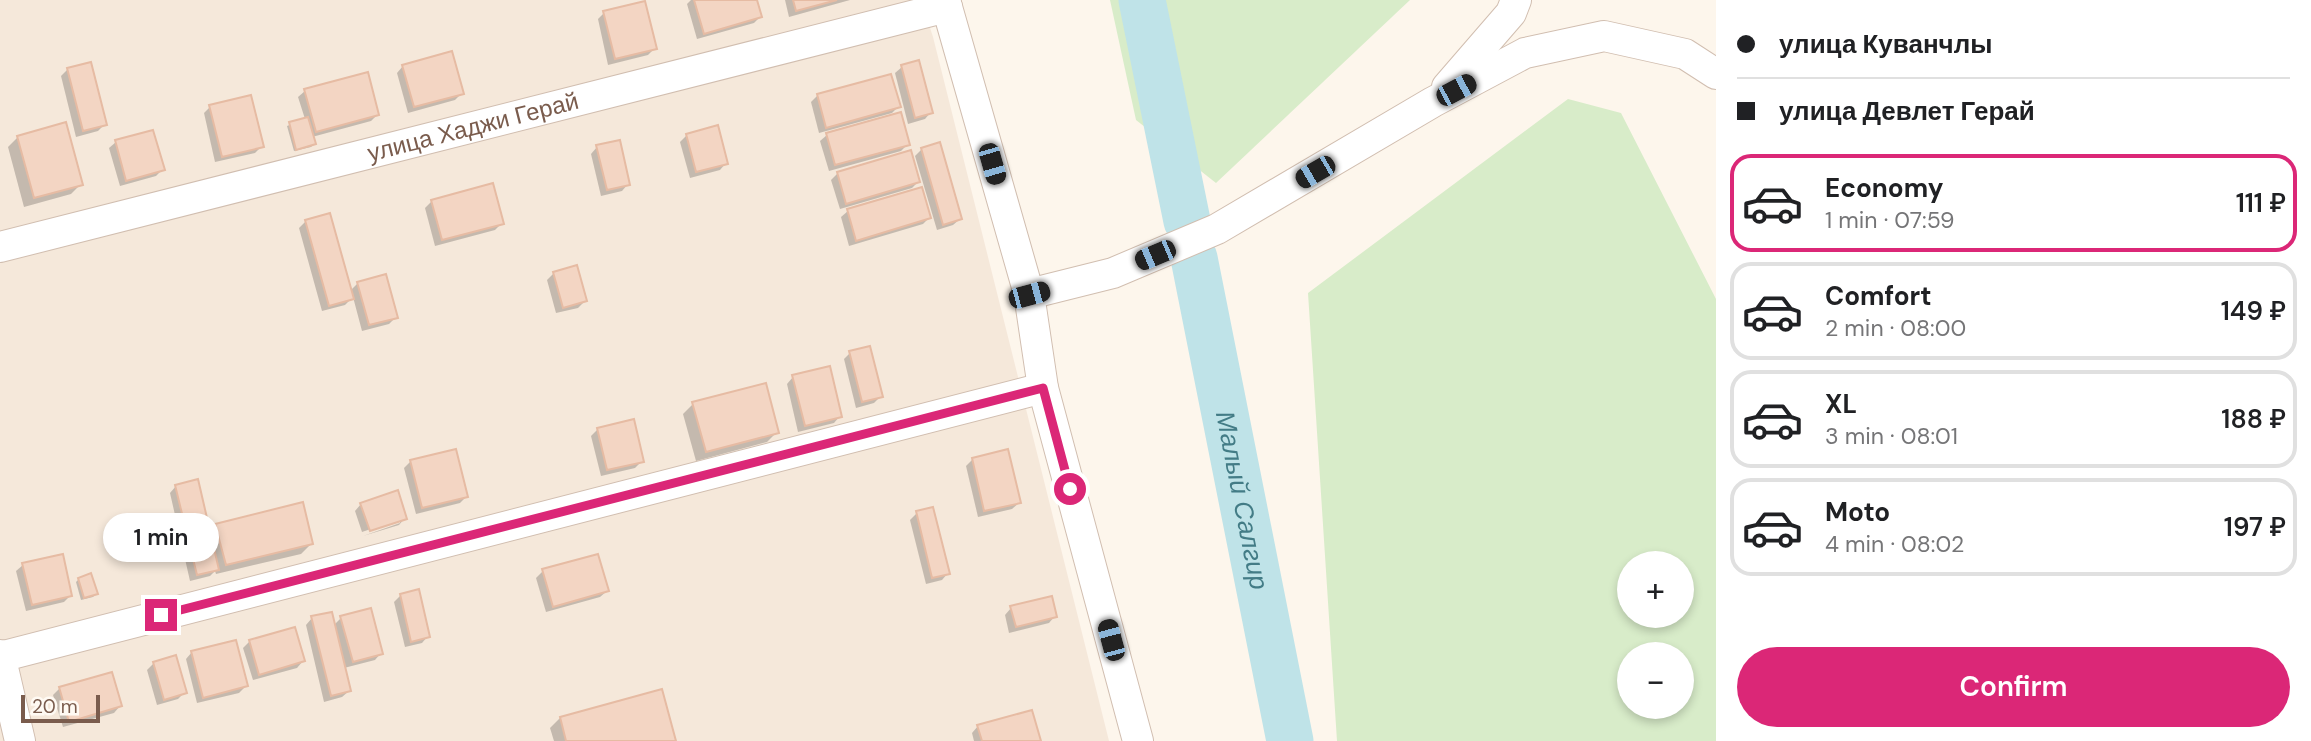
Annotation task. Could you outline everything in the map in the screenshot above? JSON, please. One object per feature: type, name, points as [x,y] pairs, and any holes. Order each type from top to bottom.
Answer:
[{"type":"street","points":[[1433,102],[1511,13],[1516,0]]},
{"type":"street","points":[[946,3],[1029,295],[1043,388],[1138,741]]},
{"type":"street","name":"улица Хаджи Герай","points":[[0,247],[946,3]]},
{"type":"street","points":[[1029,295],[1114,273],[1217,229],[1433,102],[1525,53],[1604,36],[1685,54],[1716,74]]},
{"type":"street","points":[[20,741],[0,656],[1043,388]]},
{"type":"shaded area","points":[[0,0],[921,0],[933,37],[1109,741],[0,741]]},
{"type":"green space","points":[[1110,0],[1410,0],[1216,183],[1136,120]]},
{"type":"green space","points":[[1568,99],[1621,113],[1716,299],[1716,741],[1337,741],[1308,293]]},
{"type":"building","points":[[694,0],[757,0],[762,17],[704,34]]},
{"type":"building","points":[[793,0],[837,0],[796,11]]},
{"type":"building","points":[[645,1],[657,49],[615,59],[603,11]]},
{"type":"building","points":[[452,51],[464,94],[414,107],[402,65]]},
{"type":"building","points":[[919,60],[933,113],[915,118],[901,65]]},
{"type":"building","points":[[91,62],[107,125],[83,131],[67,68]]},
{"type":"building","points":[[368,72],[379,115],[316,132],[304,89]]},
{"type":"building","points":[[891,74],[901,107],[826,128],[817,94]]},
{"type":"building","points":[[251,95],[264,147],[222,157],[209,105]]},
{"type":"building","points":[[901,112],[910,145],[835,165],[826,133]]},
{"type":"building","points":[[308,117],[316,144],[296,150],[289,122]]},
{"type":"building","points":[[66,122],[83,185],[34,198],[17,136]]},
{"type":"building","points":[[718,125],[728,164],[696,172],[686,134]]},
{"type":"building","points":[[153,130],[165,170],[126,181],[115,140]]},
{"type":"building","points":[[620,140],[630,185],[607,190],[596,145]]},
{"type":"building","points":[[940,142],[962,219],[943,225],[921,148]]},
{"type":"building","points":[[911,150],[920,182],[846,204],[837,172]]},
{"type":"building","points":[[493,183],[504,224],[442,240],[431,200]]},
{"type":"building","points":[[922,187],[931,218],[856,241],[847,209]]},
{"type":"building","points":[[330,213],[354,299],[329,306],[305,220]]},
{"type":"building","points":[[577,265],[587,301],[563,308],[553,272]]},
{"type":"building","points":[[386,274],[398,318],[369,325],[357,282]]},
{"type":"building","points":[[870,346],[883,397],[862,402],[849,351]]},
{"type":"building","points":[[830,366],[842,417],[805,426],[792,375]]},
{"type":"building","points":[[766,383],[779,433],[706,452],[692,402]]},
{"type":"building","points":[[634,419],[644,462],[607,470],[597,428]]},
{"type":"building","points":[[456,449],[468,497],[422,508],[410,460]]},
{"type":"building","points":[[1008,449],[1021,503],[984,511],[972,458]]},
{"type":"building","points":[[198,479],[219,570],[197,575],[175,485]]},
{"type":"building","points":[[398,490],[407,519],[370,531],[360,503]]},
{"type":"building","points":[[303,502],[313,544],[226,565],[215,524]]},
{"type":"building","points":[[933,507],[950,574],[932,578],[916,511]]},
{"type":"building","points":[[63,554],[72,596],[32,605],[22,563]]},
{"type":"building","points":[[598,554],[609,591],[553,607],[542,569]]},
{"type":"building","points":[[91,573],[98,594],[84,598],[78,578]]},
{"type":"building","points":[[419,589],[430,637],[411,642],[400,594]]},
{"type":"building","points":[[1052,596],[1057,617],[1016,627],[1010,606]]},
{"type":"building","points":[[371,608],[383,654],[353,662],[340,616]]},
{"type":"building","points":[[332,612],[351,691],[331,696],[311,616]]},
{"type":"building","points":[[295,627],[305,661],[259,675],[249,640]]},
{"type":"building","points":[[236,640],[248,686],[203,698],[191,651]]},
{"type":"building","points":[[176,655],[187,693],[164,700],[153,662]]},
{"type":"building","points":[[112,672],[122,706],[69,722],[59,687]]},
{"type":"building","points":[[662,689],[676,741],[566,741],[560,717]]},
{"type":"building","points":[[1032,710],[1041,741],[982,741],[977,725]]},
{"type":"waterway","name":"Малый Салгир","points":[[1142,0],[1187,221]]},
{"type":"waterway","name":"Малый Салгир","points":[[1194,258],[1290,741]]},
{"type":"route","points":[[161,615],[1043,388],[1070,489]]}]
